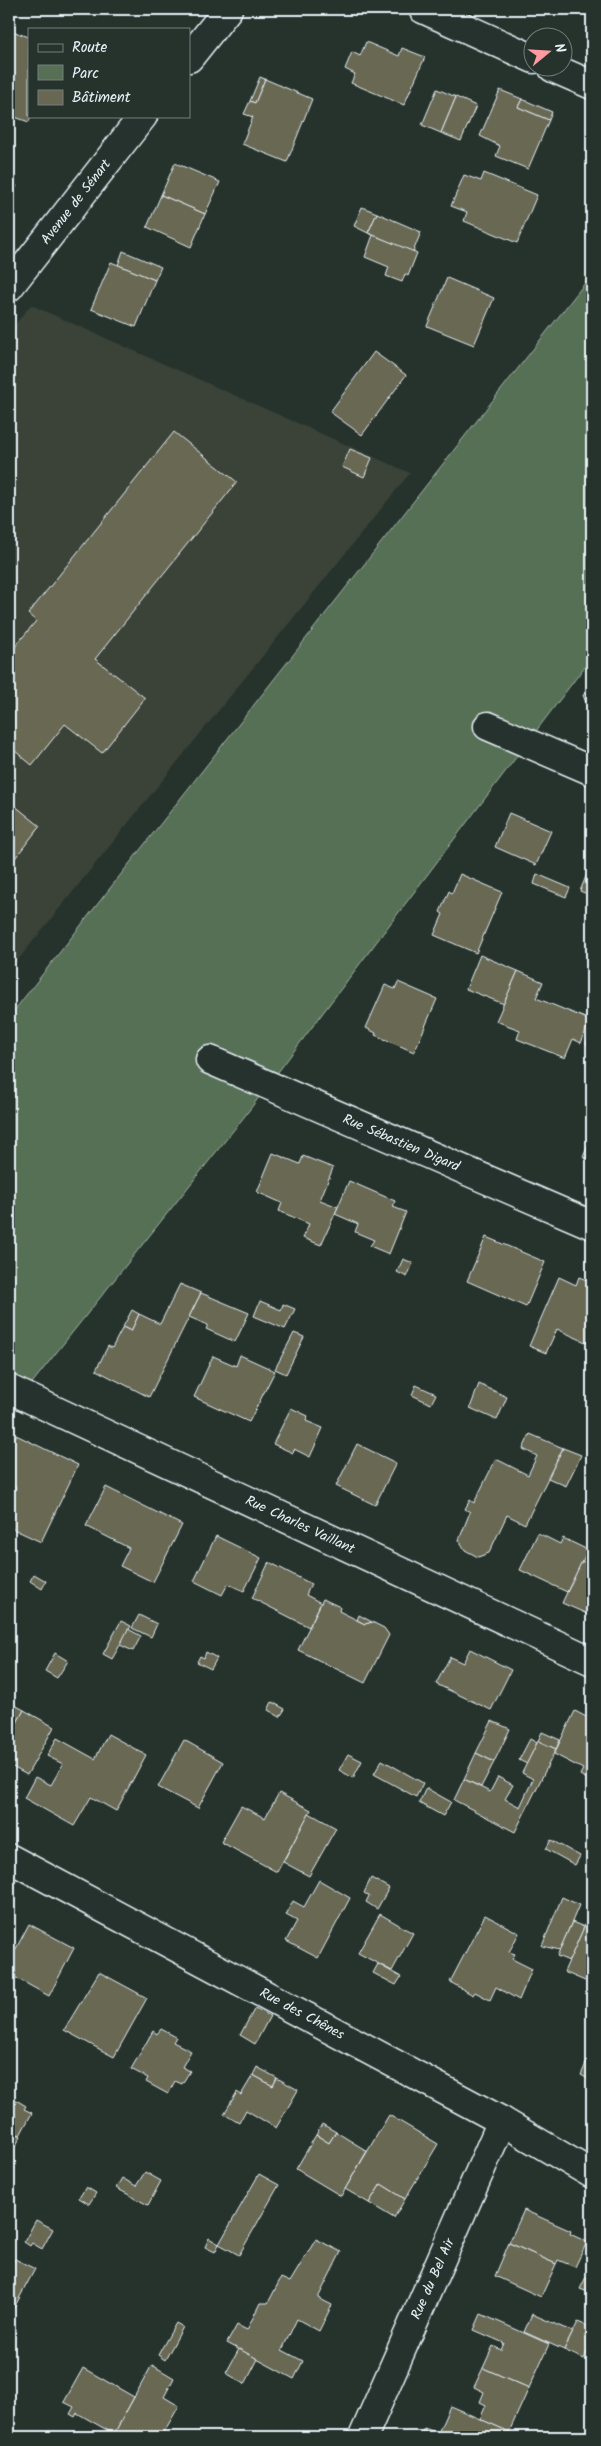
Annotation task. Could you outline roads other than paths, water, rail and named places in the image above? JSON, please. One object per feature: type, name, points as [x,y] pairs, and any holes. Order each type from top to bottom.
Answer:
[{"type":"street","points":[[190,57],[228,9]]},
{"type":"street","points":[[423,9],[524,54]]},
{"type":"street","points":[[574,77],[592,85]]},
{"type":"street","name":"Avenue de Sénart","points":[[9,287],[141,118]]},
{"type":"street","points":[[488,726],[592,771]]},
{"type":"street","name":"Rue Sébastien Digard","points":[[210,1060],[592,1225]]},
{"type":"street","name":"Rue Charles Vaillant","points":[[9,1389],[592,1661]]},
{"type":"street","name":"Rue des Chênes","points":[[9,1858],[502,2121],[592,2174]]},
{"type":"street","name":"Rue du Bel Air","points":[[363,2437],[502,2121]]}]
